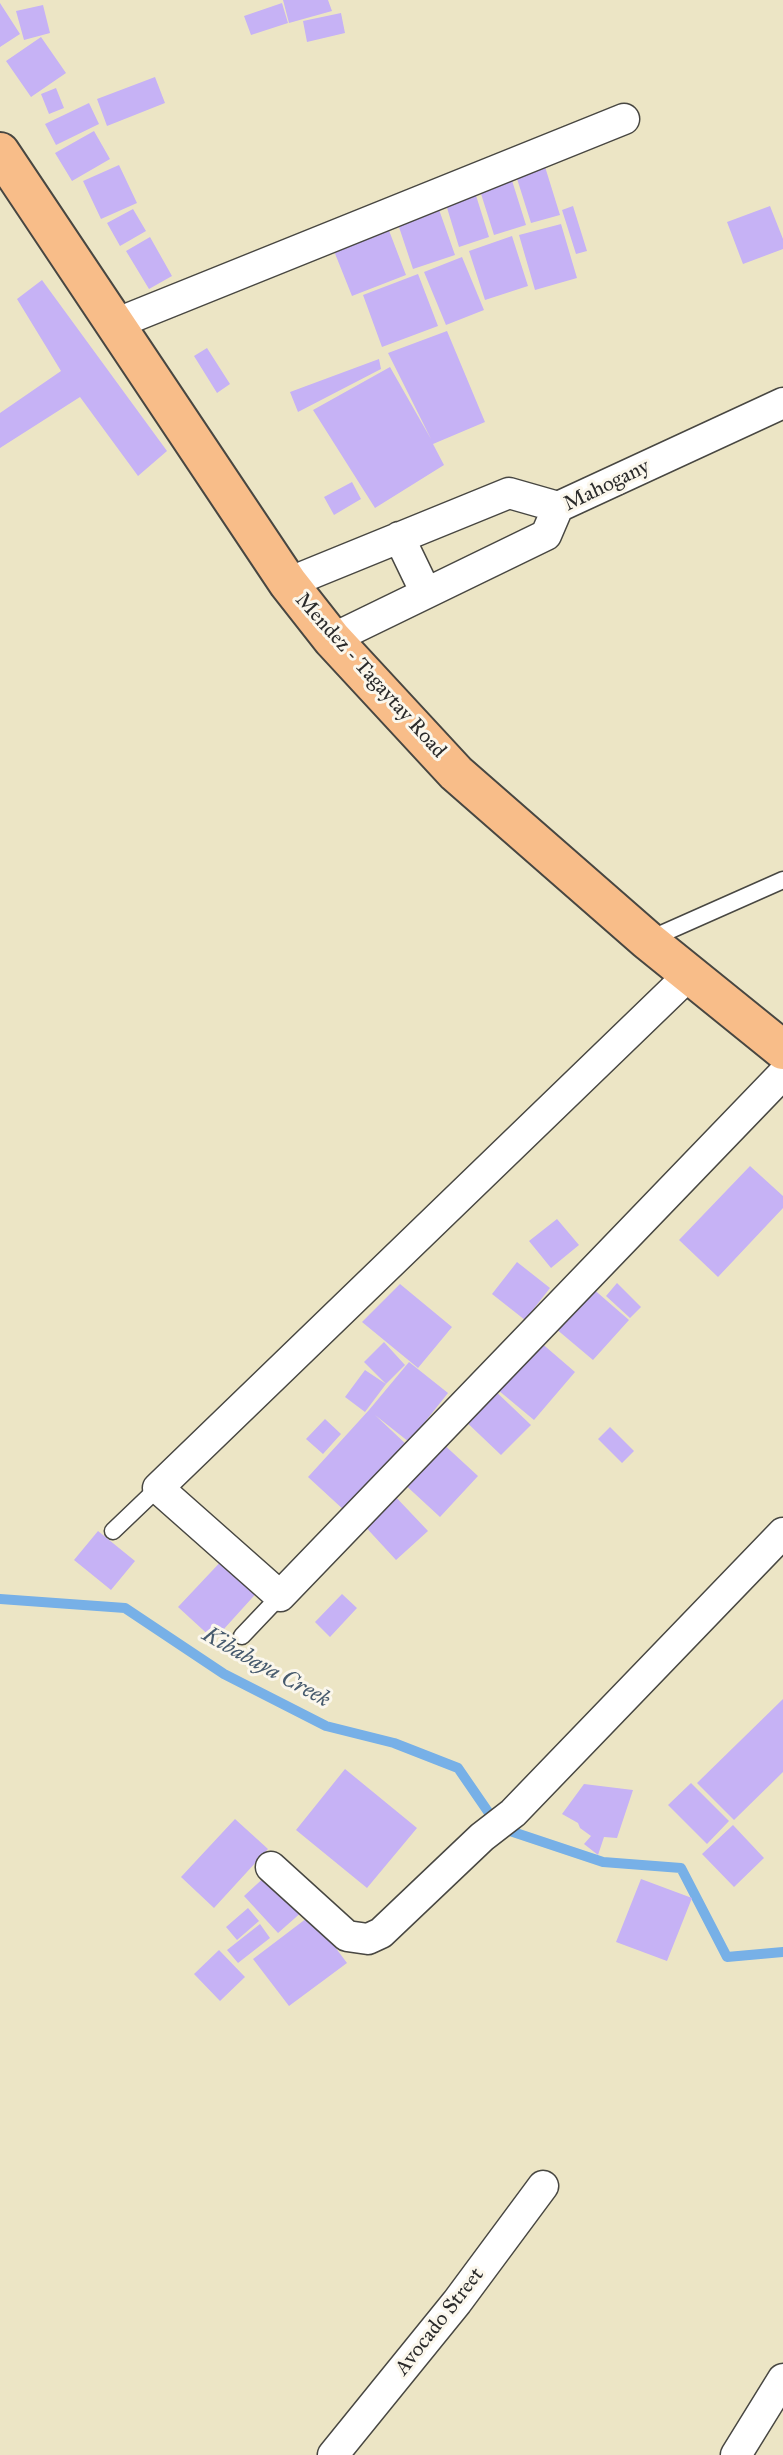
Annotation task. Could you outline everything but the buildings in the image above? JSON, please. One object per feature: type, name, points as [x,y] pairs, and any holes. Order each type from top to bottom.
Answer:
[{"type":"main road","name":"Mendez - Tagaytay Road","points":[[0,152],[288,583],[332,639],[456,773],[648,940],[783,1050]]},
{"type":"street","points":[[115,324],[624,118]]},
{"type":"street","name":"Mahogany","points":[[332,639],[546,535],[558,506],[783,403]]},
{"type":"street","points":[[288,583],[509,493],[558,506]]},
{"type":"street","points":[[399,537],[426,593]]},
{"type":"street","points":[[690,975],[158,1488],[280,1596],[783,1074]]},
{"type":"street","points":[[271,1867],[346,1936],[368,1939],[381,1933],[482,1837],[513,1813],[783,1533]]},
{"type":"street","name":"Avocado Street","points":[[333,2455],[457,2302],[543,2186]]},
{"type":"street","points":[[736,2455],[783,2379]]},
{"type":"lane","points":[[648,940],[783,880]]},
{"type":"lane","points":[[113,1531],[158,1488]]},
{"type":"lane","points":[[242,1636],[280,1596]]},
{"type":"waterway","name":"Kibabaya Creek","points":[[0,1599],[125,1608],[224,1674],[326,1726],[394,1743],[458,1768],[491,1816]]},
{"type":"waterway","name":"Kibabaya Creek","points":[[510,1831],[603,1862],[681,1868],[727,1957],[783,1952]]}]
